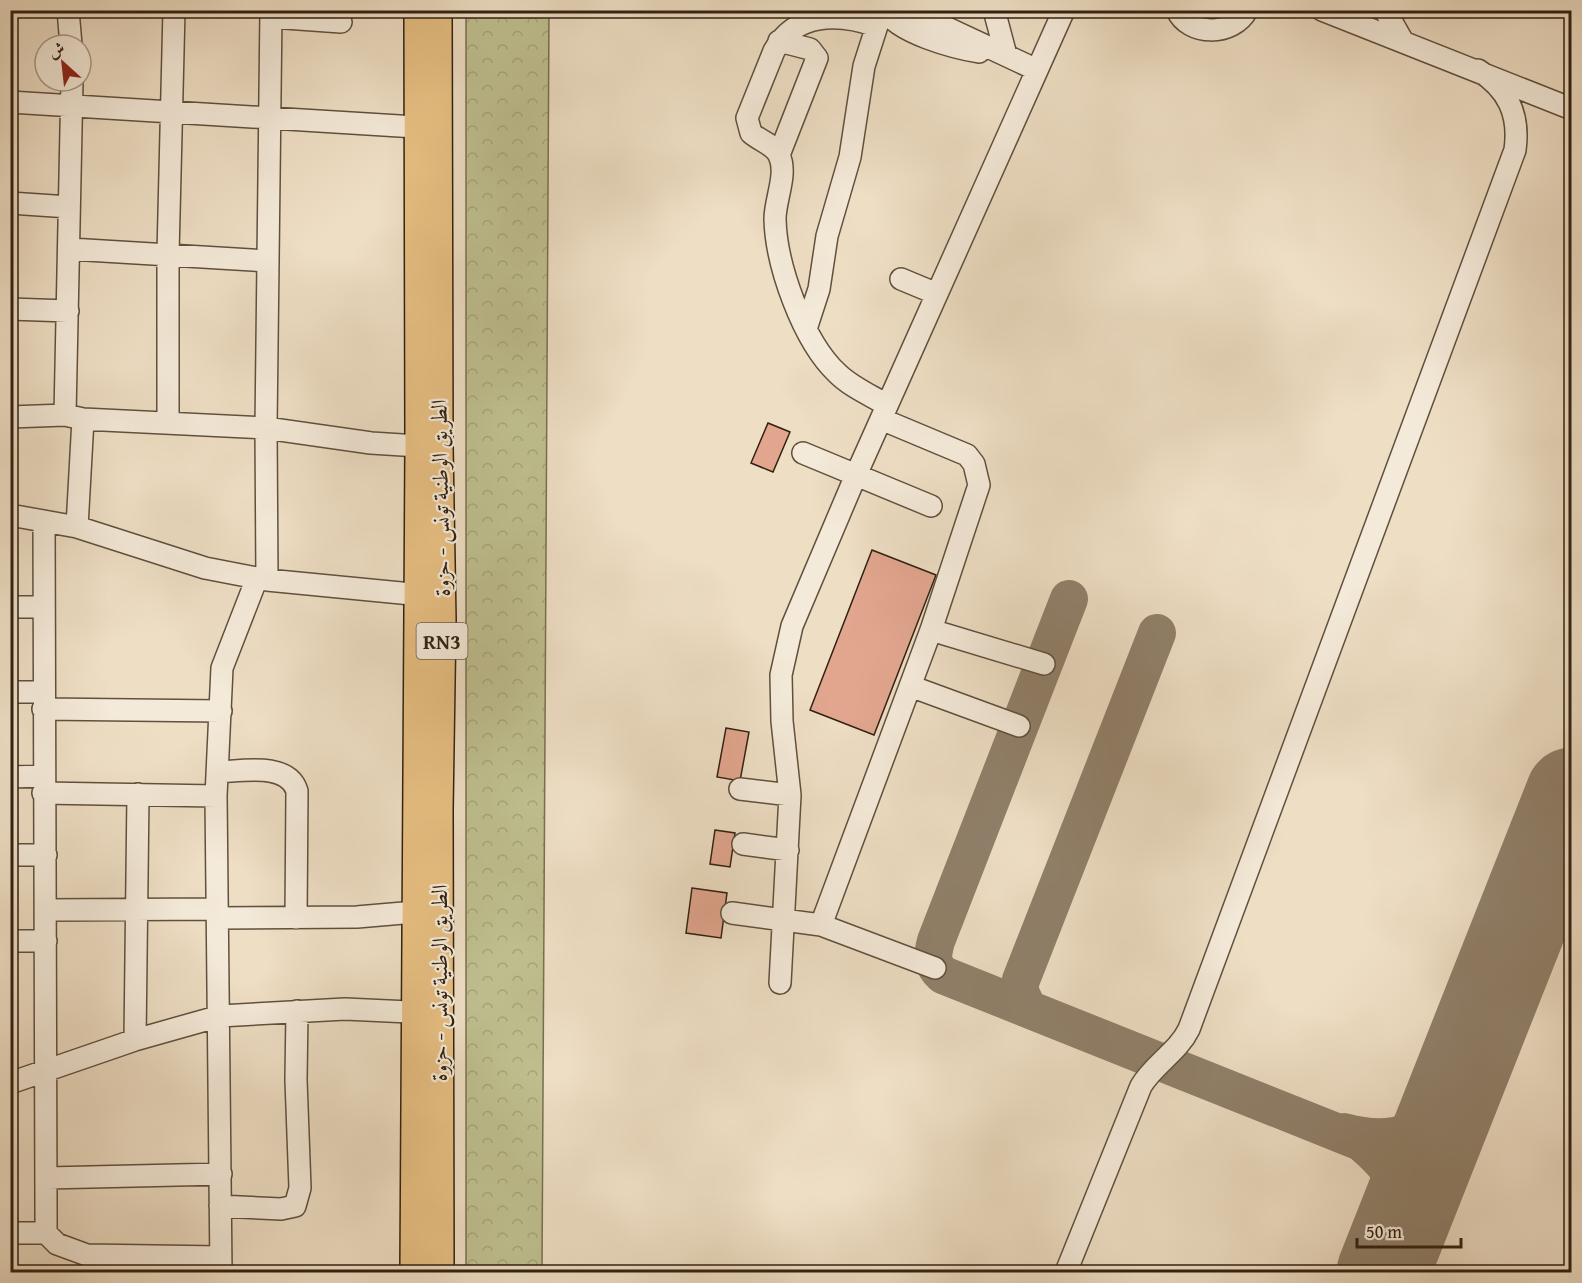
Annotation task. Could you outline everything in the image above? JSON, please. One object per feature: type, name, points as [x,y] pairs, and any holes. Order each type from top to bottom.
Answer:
[{"type":"main road","name":"الطريق الوطنية تونس - حزوة","points":[[414,1272],[426,1013],[430,596],[428,127],[418,10]]},
{"type":"main road","name":"الطريق الوطنية تونس - حزوة","points":[[428,127],[438,10]]},
{"type":"main road","name":"الطريق الوطنية تونس - حزوة","points":[[430,596],[415,912],[426,1013],[440,1272]]},
{"type":"street","points":[[68,10],[70,33]]},
{"type":"street","points":[[168,423],[170,112],[175,41],[174,10]]},
{"type":"street","points":[[994,10],[1006,56]]},
{"type":"street","points":[[780,983],[790,795],[781,698],[786,652],[801,602],[1064,10]]},
{"type":"street","points":[[1178,10],[1184,20],[1214,30],[1230,28],[1237,24],[1248,10]]},
{"type":"street","points":[[1322,10],[1572,109]]},
{"type":"street","points":[[1384,10],[1402,40]]},
{"type":"street","points":[[44,521],[43,785],[47,910],[46,1233],[57,1244],[69,1250],[139,1265],[221,1265],[216,796],[224,660],[262,579],[271,14],[341,22]]},
{"type":"street","points":[[806,329],[819,289],[827,236],[850,157],[859,87],[893,15]]},
{"type":"street","points":[[821,925],[931,630],[977,495],[978,474],[967,455],[884,412],[837,374],[824,358],[806,329],[787,280],[776,238],[775,216],[782,173],[779,155],[774,148],[751,133],[747,117],[779,41],[796,25],[818,19],[893,15],[1006,56],[1037,70]]},
{"type":"street","points":[[779,41],[810,49],[817,58],[779,155]]},
{"type":"street","points":[[1066,1272],[1141,1086],[1153,1068],[1177,1048],[1189,1029],[1515,150],[1516,118],[1511,103],[1502,90],[1478,70]]},
{"type":"street","points":[[72,93],[68,311],[77,527]]},
{"type":"street","points":[[10,102],[428,127]]},
{"type":"street","points":[[10,203],[69,207]]},
{"type":"street","points":[[70,249],[268,261]]},
{"type":"street","points":[[901,279],[937,294]]},
{"type":"street","points":[[10,309],[68,311]]},
{"type":"street","points":[[10,417],[74,417],[266,428],[370,443],[429,446]]},
{"type":"street","points":[[803,453],[931,506]]},
{"type":"street","points":[[10,515],[77,527],[205,568],[262,579],[430,596]]},
{"type":"street","points":[[10,607],[44,607]]},
{"type":"street","points":[[931,630],[1044,664]]},
{"type":"street","points":[[910,686],[1019,726]]},
{"type":"street","points":[[10,692],[43,701],[221,711]]},
{"type":"street","points":[[219,772],[276,772],[286,775],[295,783],[297,791],[296,918]]},
{"type":"street","points":[[10,777],[43,785],[138,794],[216,796]]},
{"type":"street","points":[[740,789],[790,795]]},
{"type":"street","points":[[135,1040],[138,794]]},
{"type":"street","points":[[743,844],[788,850]]},
{"type":"street","points":[[10,855],[46,855]]},
{"type":"street","points":[[47,910],[135,911],[296,918],[415,912]]},
{"type":"street","points":[[732,914],[784,918],[821,925],[860,937],[935,968]]},
{"type":"street","points":[[10,941],[46,941]]},
{"type":"street","points":[[10,1083],[45,1073],[135,1040],[220,1016],[345,1009],[426,1013]]},
{"type":"street","points":[[220,1206],[281,1209],[295,1206],[300,1188],[296,1080],[297,1011]]},
{"type":"street","points":[[46,1178],[221,1174]]},
{"type":"street","points":[[10,1233],[46,1233]]},
{"type":"green space","points":[[466,11],[549,11],[542,1272],[466,1272]]},
{"type":"building","points":[[768,423],[790,432],[773,472],[751,463]]},
{"type":"building","points":[[872,550],[936,575],[874,735],[810,710]]},
{"type":"building","points":[[726,728],[749,732],[740,781],[717,777]]},
{"type":"building","points":[[715,830],[735,833],[730,867],[710,864]]},
{"type":"building","points":[[692,888],[727,893],[721,938],[686,933]]},
{"type":"taxiway","points":[[1069,599],[936,941],[933,955],[936,967],[943,975],[1361,1142],[1375,1154],[1391,1174],[1395,1183],[1398,1204],[1397,1236]]},
{"type":"taxiway","points":[[1028,1009],[1019,990],[1021,980],[1157,633]]},
{"type":"taxiway","points":[[1344,1132],[1379,1137],[1409,1132],[1434,1115],[1456,1088]]},
{"type":"runway","points":[[1383,1272],[1572,794]]}]
